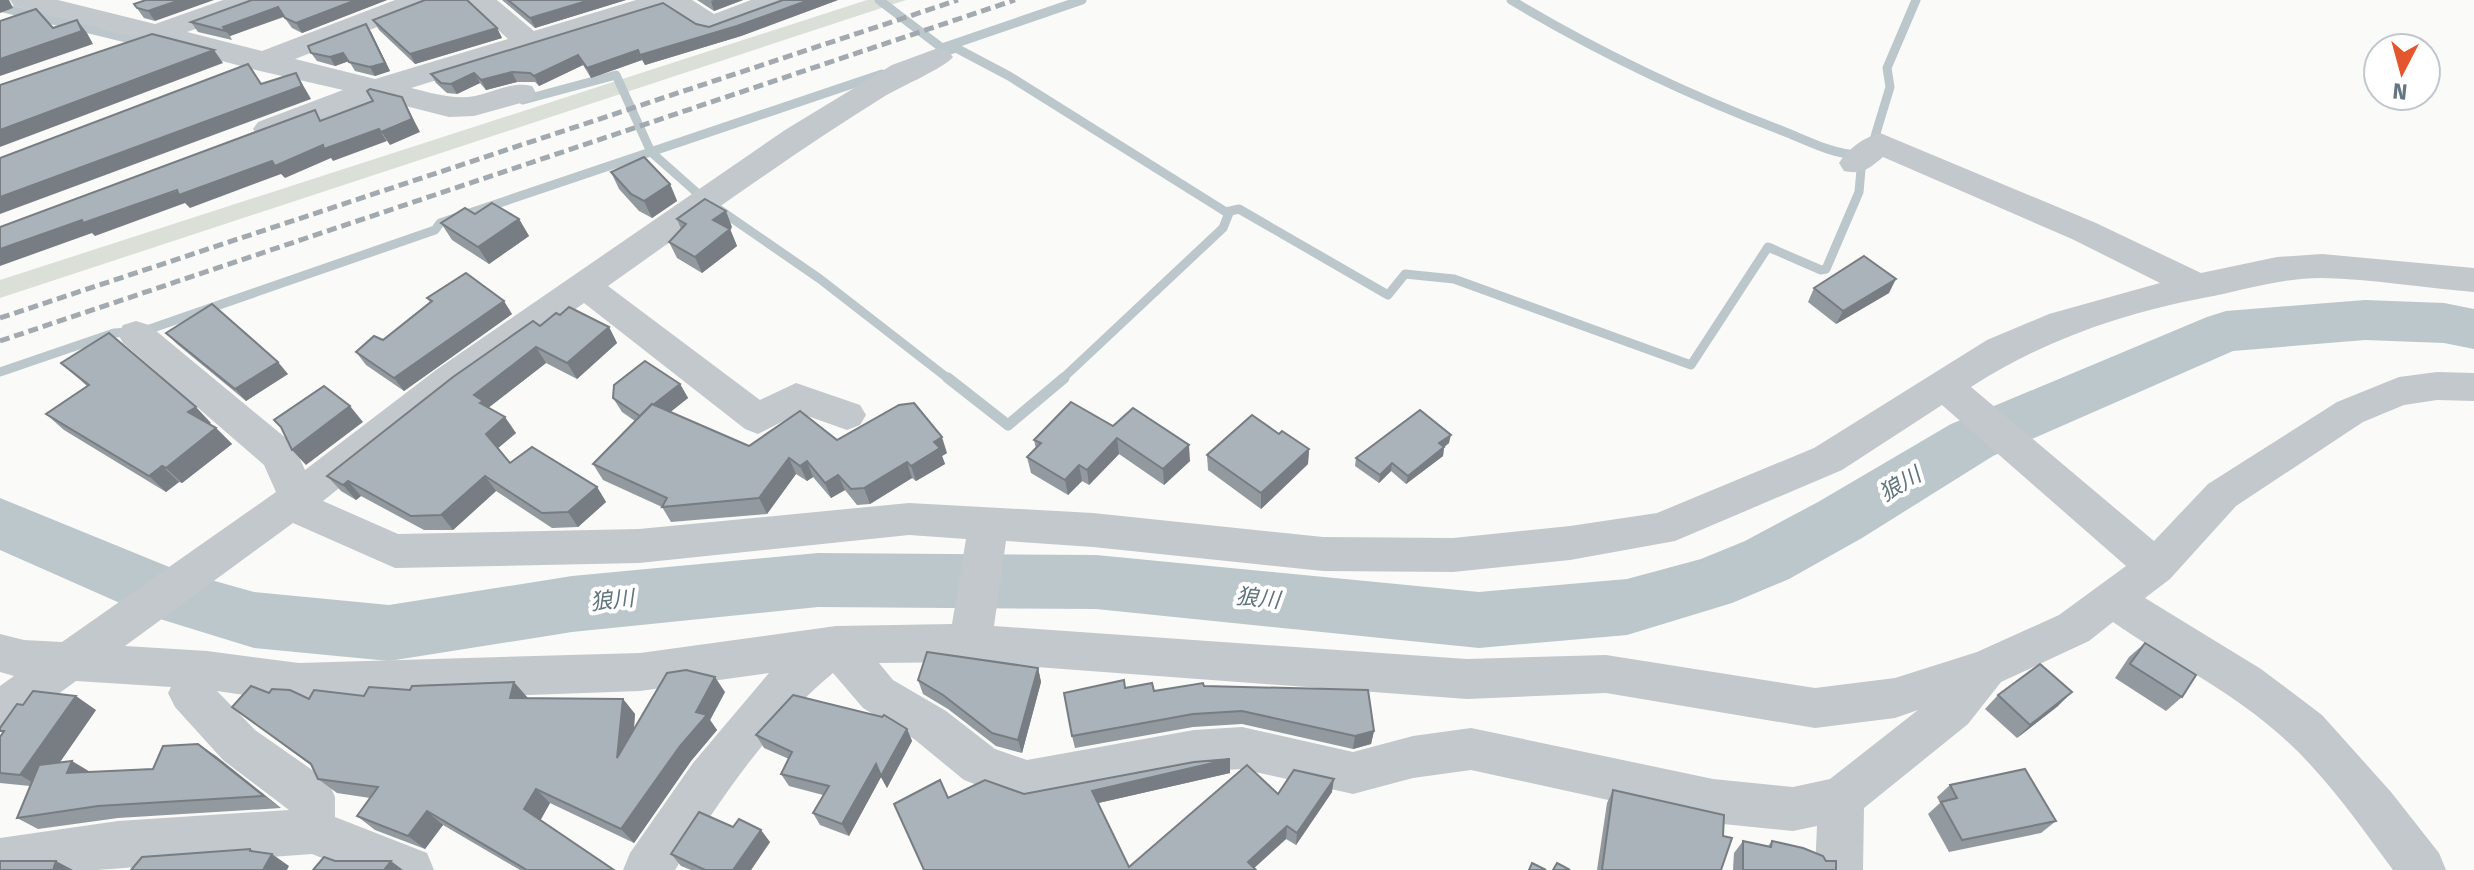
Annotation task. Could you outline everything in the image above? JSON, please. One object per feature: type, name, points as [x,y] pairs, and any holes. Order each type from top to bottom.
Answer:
[{"type":"street","points":[[114,49],[250,0]]},
{"type":"street","points":[[220,77],[421,0]]},
{"type":"street","points":[[480,0],[531,43]]},
{"type":"street","points":[[246,138],[377,88],[666,0]]},
{"type":"street","points":[[673,0],[711,25],[777,0]]},
{"type":"street","points":[[18,10],[63,2],[157,33],[462,108],[521,93]]},
{"type":"street","points":[[0,711],[294,501],[449,380],[796,137],[903,72],[938,57]]},
{"type":"street","points":[[1855,163],[1880,143],[2084,231],[2199,287]]},
{"type":"street","points":[[136,334],[279,455],[294,501],[395,551],[639,546],[909,519],[989,528],[1093,530],[1323,554],[1453,555],[1570,543],[1661,529],[1814,465],[2000,350],[2062,323],[2277,269],[2322,266],[2474,280]]},
{"type":"street","points":[[585,286],[758,419],[796,397],[847,415]]},
{"type":"street","points":[[1943,384],[2156,567]]},
{"type":"street","points":[[0,653],[24,659],[207,670],[299,683],[640,672],[836,645],[970,638],[1467,679],[1606,674],[1815,708],[1895,698],[1986,668],[2074,628],[2156,567],[2222,495],[2350,412],[2399,391],[2437,386],[2474,387]]},
{"type":"street","points":[[970,638],[989,528]]},
{"type":"street","points":[[2113,599],[2152,628],[2285,711],[2331,752],[2422,870]]},
{"type":"street","points":[[836,645],[878,694],[930,725],[980,765],[1027,782],[1194,751],[1242,748],[1353,773],[1413,757],[1471,749],[1713,801],[1793,809],[1841,798],[1952,710],[1986,668]]},
{"type":"street","points":[[647,870],[709,778],[783,688],[836,645]]},
{"type":"street","points":[[207,670],[190,693],[239,745],[312,797],[312,831]]},
{"type":"street","points":[[1839,870],[1841,798]]},
{"type":"street","points":[[0,861],[118,844],[312,831],[410,870]]},
{"type":"shaded area","points":[[867,0],[906,0],[0,298],[0,280]]},
{"type":"building","points":[[146,0],[180,0],[148,11],[134,4]]},
{"type":"building","points":[[252,0],[356,0],[296,23],[285,18],[278,7],[223,27],[226,31],[191,22]]},
{"type":"building","points":[[425,0],[467,0],[497,28],[410,54],[373,20]]},
{"type":"building","points":[[508,0],[590,0],[530,18]]},
{"type":"building","points":[[783,0],[809,0],[737,26],[640,55],[638,50],[587,68],[578,55],[534,76],[512,72],[481,80],[474,73],[451,84],[441,83],[431,74],[663,3],[696,24],[709,27]]},
{"type":"building","points":[[36,9],[53,28],[77,20],[82,31],[0,59],[0,21]]},
{"type":"building","points":[[366,24],[385,63],[370,67],[349,62],[343,53],[330,57],[311,53],[308,46]]},
{"type":"building","points":[[152,34],[214,50],[0,130],[0,85]]},
{"type":"building","points":[[248,64],[261,84],[296,73],[302,86],[0,197],[0,158]]},
{"type":"building","points":[[370,89],[402,97],[412,119],[324,149],[323,145],[275,166],[272,161],[179,195],[177,190],[0,249],[0,227],[315,110],[320,121],[373,101],[367,91]]},
{"type":"building","points":[[644,157],[670,184],[644,201],[631,194],[611,172]]},
{"type":"building","points":[[705,199],[726,211],[713,220],[730,229],[695,257],[669,242],[686,224],[677,219]]},
{"type":"building","points":[[492,203],[519,219],[478,247],[441,223],[465,208],[475,214]]},
{"type":"building","points":[[1864,256],[1896,279],[1843,311],[1814,288]]},
{"type":"building","points":[[466,273],[504,301],[394,378],[356,352],[374,336],[383,340],[432,301],[427,298]]},
{"type":"building","points":[[212,304],[278,362],[235,389],[166,333]]},
{"type":"building","points":[[569,307],[609,327],[567,363],[536,347],[474,395],[483,401],[480,403],[505,417],[486,434],[510,463],[532,447],[597,487],[568,512],[542,513],[485,476],[441,515],[411,516],[348,481],[343,485],[327,476],[453,377],[533,321],[540,326]]},
{"type":"building","points":[[109,333],[196,407],[188,412],[216,428],[166,468],[162,466],[149,476],[46,414],[89,385],[61,363]]},
{"type":"building","points":[[645,361],[680,384],[640,416],[613,398],[614,385]]},
{"type":"building","points":[[324,386],[350,406],[292,450],[281,427],[274,420]]},
{"type":"building","points":[[1071,402],[1113,426],[1133,408],[1189,445],[1163,469],[1117,438],[1087,470],[1079,465],[1065,480],[1027,457],[1041,443],[1034,440]]},
{"type":"building","points":[[914,403],[942,437],[934,442],[940,448],[911,466],[907,462],[864,488],[851,489],[838,475],[825,483],[807,461],[800,466],[789,458],[759,498],[662,507],[667,498],[593,464],[652,404],[749,446],[800,411],[837,440],[899,405]]},
{"type":"building","points":[[1420,410],[1451,435],[1439,443],[1444,447],[1408,476],[1392,463],[1380,475],[1356,458]]},
{"type":"building","points":[[1252,415],[1279,434],[1282,431],[1309,449],[1261,493],[1207,455]]},
{"type":"building","points":[[2145,643],[2196,675],[2182,697],[2130,664]]},
{"type":"building","points":[[927,652],[1038,668],[1018,740],[992,733],[918,680]]},
{"type":"building","points":[[2040,664],[2072,692],[2030,725],[1998,695]]},
{"type":"building","points":[[686,670],[715,677],[696,712],[707,715],[680,746],[621,829],[536,789],[524,809],[614,870],[527,870],[427,811],[408,836],[357,816],[378,787],[318,779],[311,764],[232,707],[251,686],[269,693],[272,689],[290,690],[309,699],[314,690],[364,696],[369,687],[410,690],[412,686],[514,682],[510,698],[623,699],[617,758],[667,673]]},
{"type":"building","points":[[1124,680],[1125,688],[1152,683],[1154,691],[1203,683],[1204,686],[1368,690],[1374,731],[1355,736],[1242,711],[1193,714],[1072,736],[1064,693]]},
{"type":"building","points":[[33,691],[76,696],[20,775],[0,773],[0,737],[4,731],[0,728],[17,704],[23,705]]},
{"type":"building","points":[[793,695],[884,715],[907,729],[881,776],[876,764],[842,824],[813,813],[829,786],[781,774],[792,752],[756,735]]},
{"type":"building","points":[[198,744],[264,796],[98,806],[17,818],[39,765],[72,761],[67,773],[153,769],[163,746]]},
{"type":"building","points":[[1230,759],[1092,791],[1129,867],[1247,765],[1278,794],[1294,770],[1334,779],[1297,833],[1287,826],[1248,862],[1256,870],[924,870],[894,804],[940,780],[948,798],[985,780],[1024,794],[1194,762]]},
{"type":"building","points":[[2025,769],[2056,821],[1962,840],[1941,802],[1957,798],[1950,785]]},
{"type":"building","points":[[1613,790],[1724,815],[1723,836],[1732,838],[1721,870],[1602,870]]},
{"type":"building","points":[[699,812],[733,827],[739,819],[761,830],[733,870],[705,870],[671,854]]},
{"type":"building","points":[[1743,841],[1771,847],[1772,841],[1803,848],[1823,856],[1826,861],[1836,861],[1836,870],[1743,870]]},
{"type":"building","points":[[250,849],[272,854],[263,870],[131,870],[142,857]]},
{"type":"building","points":[[324,857],[335,861],[391,861],[384,870],[313,870]]},
{"type":"building","points":[[0,861],[56,861],[53,870],[0,870]]},
{"type":"building","points":[[1532,863],[1546,870],[1529,870]]},
{"type":"building","points":[[1557,863],[1570,870],[1553,870]]},
{"type":"waterway","points":[[879,0],[942,48],[1082,0]]},
{"type":"waterway","points":[[1511,0],[1610,55],[1678,87],[1820,146],[1859,155]]},
{"type":"waterway","points":[[1873,143],[1890,87],[1887,68],[1916,0]]},
{"type":"waterway","points":[[0,7],[146,43]]},
{"type":"waterway","points":[[935,55],[956,48],[1009,76],[1226,212],[1239,209],[1388,295],[1405,274],[1454,279],[1691,365],[1768,247],[1821,270],[1826,269],[1859,192],[1862,158]]},
{"type":"waterway","points":[[651,152],[882,74]]},
{"type":"waterway","points":[[523,100],[616,75],[651,152]]},
{"type":"waterway","points":[[0,372],[114,333],[144,331],[435,230],[440,223],[651,152]]},
{"type":"waterway","points":[[651,152],[704,199]]},
{"type":"waterway","points":[[717,208],[820,279],[950,380]]},
{"type":"waterway","points":[[1061,380],[1223,228],[1229,213]]},
{"type":"waterway","name":"狼川","points":[[0,523],[169,596],[254,620],[389,633],[572,604],[818,580],[1096,582],[1479,620],[1627,607],[1710,584],[1767,560],[1840,520],[1972,440],[2226,331],[2365,320],[2444,323],[2474,329]]},
{"type":"waterway","points":[[948,378],[1008,425],[1064,378]]},
{"type":"railway","points":[[0,318],[958,0]]},
{"type":"railway","points":[[0,341],[1015,0]]}]
